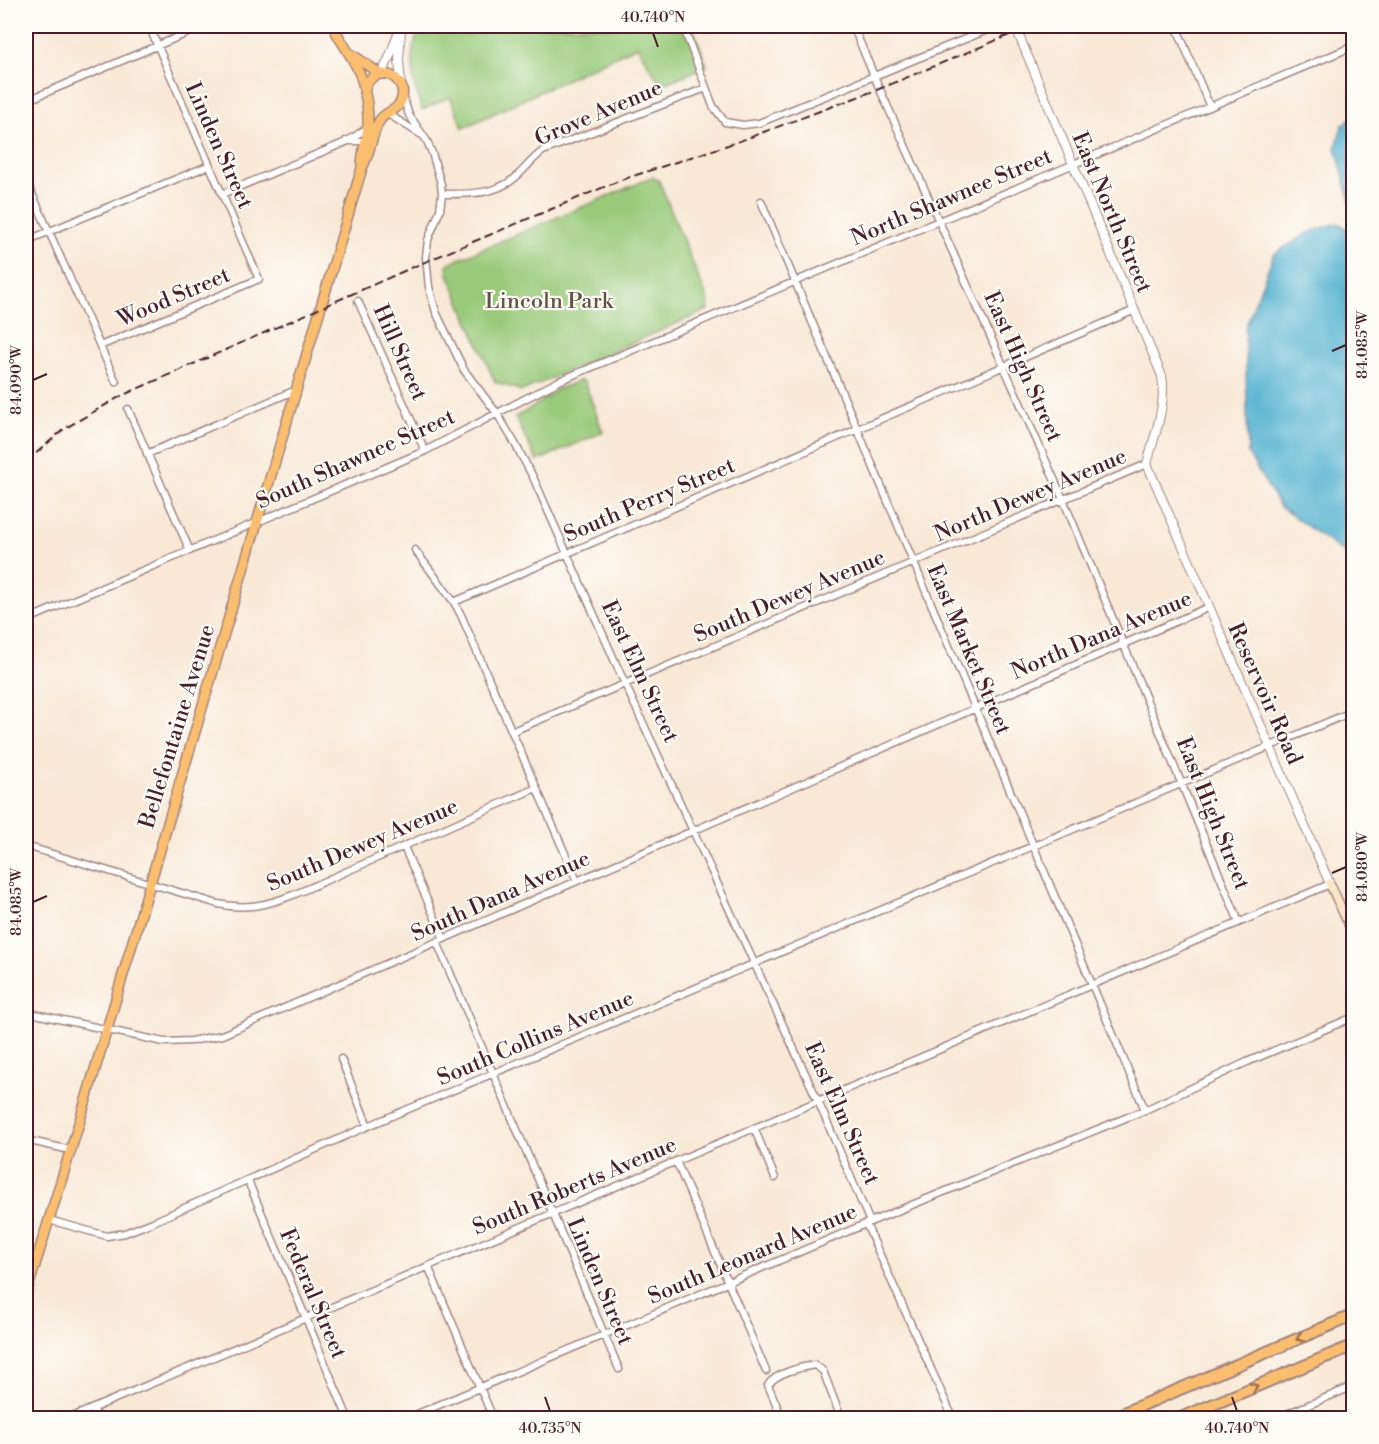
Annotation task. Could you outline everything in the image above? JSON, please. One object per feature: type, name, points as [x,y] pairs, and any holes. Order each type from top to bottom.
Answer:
[{"type":"highway","points":[[1112,1419],[1353,1315]]},
{"type":"highway","points":[[1181,1419],[1353,1345]]},
{"type":"main road","points":[[333,26],[360,73],[364,96],[372,110],[387,114],[398,106],[403,97],[401,86],[390,75],[379,73],[347,50]]},
{"type":"main road","points":[[364,96],[369,81],[379,73]]},
{"type":"main road","name":"Bellefontaine Avenue","points":[[362,168],[362,154],[369,127],[364,96]]},
{"type":"main road","name":"Bellefontaine Avenue","points":[[26,1294],[362,168],[369,155],[377,125],[387,114]]},
{"type":"main road","name":"Reservoir Road","points":[[1330,884],[1353,936]]},
{"type":"street","name":"Linden Street","points":[[149,26],[259,279]]},
{"type":"street","points":[[26,101],[204,26]]},
{"type":"street","points":[[683,26],[713,106],[725,122],[743,125],[759,123],[998,26]]},
{"type":"street","name":"East High Street","points":[[853,26],[1064,499],[1239,922]]},
{"type":"street","name":"East North Street","points":[[1015,26],[1162,376],[1164,394],[1160,415]]},
{"type":"street","points":[[1176,26],[1210,107]]},
{"type":"street","points":[[379,73],[388,62],[393,42],[401,27]]},
{"type":"street","points":[[401,27],[399,60],[401,86]]},
{"type":"street","name":"North Shawnee Street","points":[[795,282],[1353,46]]},
{"type":"street","name":"Grove Avenue","points":[[442,194],[475,194],[496,189],[514,179],[543,151],[706,88]]},
{"type":"street","name":"East Elm Street","points":[[403,97],[409,115],[437,164],[442,194],[440,210],[428,240],[426,257],[429,287],[436,312],[459,362],[496,412],[524,459],[625,684],[818,1101],[953,1419]]},
{"type":"street","points":[[387,114],[423,136]]},
{"type":"street","points":[[222,194],[346,141],[369,127]]},
{"type":"street","points":[[346,141],[365,141]]},
{"type":"street","points":[[26,241],[210,165]]},
{"type":"street","points":[[26,180],[116,382]]},
{"type":"street","name":"East Market Street","points":[[761,201],[1145,1110]]},
{"type":"street","name":"Wood Street","points":[[100,346],[259,279]]},
{"type":"street","name":"South Shawnee Street","points":[[26,620],[424,451],[558,381],[795,282]]},
{"type":"street","name":"Hill Street","points":[[358,301],[424,451]]},
{"type":"street","name":"South Perry Street","points":[[454,602],[1135,310]]},
{"type":"street","points":[[147,454],[296,390]]},
{"type":"street","points":[[128,409],[190,550]]},
{"type":"street","name":"North Dewey Avenue","points":[[914,562],[1147,464],[1160,415]]},
{"type":"street","name":"Reservoir Road","points":[[1147,464],[1330,884]]},
{"type":"street","points":[[415,550],[454,602],[513,731],[577,881]]},
{"type":"street","name":"South Dewey Avenue","points":[[513,731],[914,562]]},
{"type":"street","name":"North Dana Avenue","points":[[975,708],[1209,607]]},
{"type":"street","name":"South Dana Avenue","points":[[26,1012],[164,1042],[190,1041],[222,1035],[975,708]]},
{"type":"street","name":"South Collins Avenue","points":[[49,1220],[107,1236],[116,1236],[248,1181],[368,1126],[1353,711]]},
{"type":"street","name":"South Dewey Avenue","points":[[26,846],[218,904],[232,907],[258,907],[293,895],[536,788]]},
{"type":"street","points":[[405,847],[444,939]]},
{"type":"street","name":"South Roberts Avenue","points":[[70,1419],[1330,884]]},
{"type":"street","name":"Linden Street","points":[[437,942],[619,1369]]},
{"type":"street","name":"South Leonard Avenue","points":[[408,1419],[868,1223],[1145,1110],[1247,1062],[1353,1017]]},
{"type":"street","points":[[341,1059],[368,1126]]},
{"type":"street","points":[[754,1128],[775,1178]]},
{"type":"street","points":[[26,1140],[70,1150]]},
{"type":"street","points":[[676,1161],[766,1371]]},
{"type":"street","name":"Federal Street","points":[[248,1181],[348,1419]]},
{"type":"street","points":[[428,1266],[493,1419]]},
{"type":"street","points":[[782,1419],[768,1385],[771,1380],[806,1366],[815,1365],[823,1371],[841,1419]]},
{"type":"street","points":[[1276,1419],[1353,1386]]},
{"type":"street","points":[[93,1409],[98,1419]]},
{"type":"green space","points":[[419,26],[692,26],[707,66],[661,85],[637,46],[463,128],[450,97],[422,110],[414,84],[412,54]]},
{"type":"green space","name":"Lincoln Park","points":[[653,177],[659,181],[709,303],[708,310],[522,391],[495,382],[448,274],[449,263]]},
{"type":"green space","points":[[581,380],[585,383],[603,432],[537,461],[515,417],[558,389]]},
{"type":"water","points":[[1353,116],[1353,213],[1336,147],[1342,126]]},
{"type":"water","points":[[1338,223],[1347,228],[1354,240],[1353,559],[1280,507],[1248,454],[1245,328],[1274,254],[1310,232]]},
{"type":"railway","points":[[26,462],[64,429],[121,396],[420,264],[621,180],[737,142],[879,89],[1031,26]]}]
